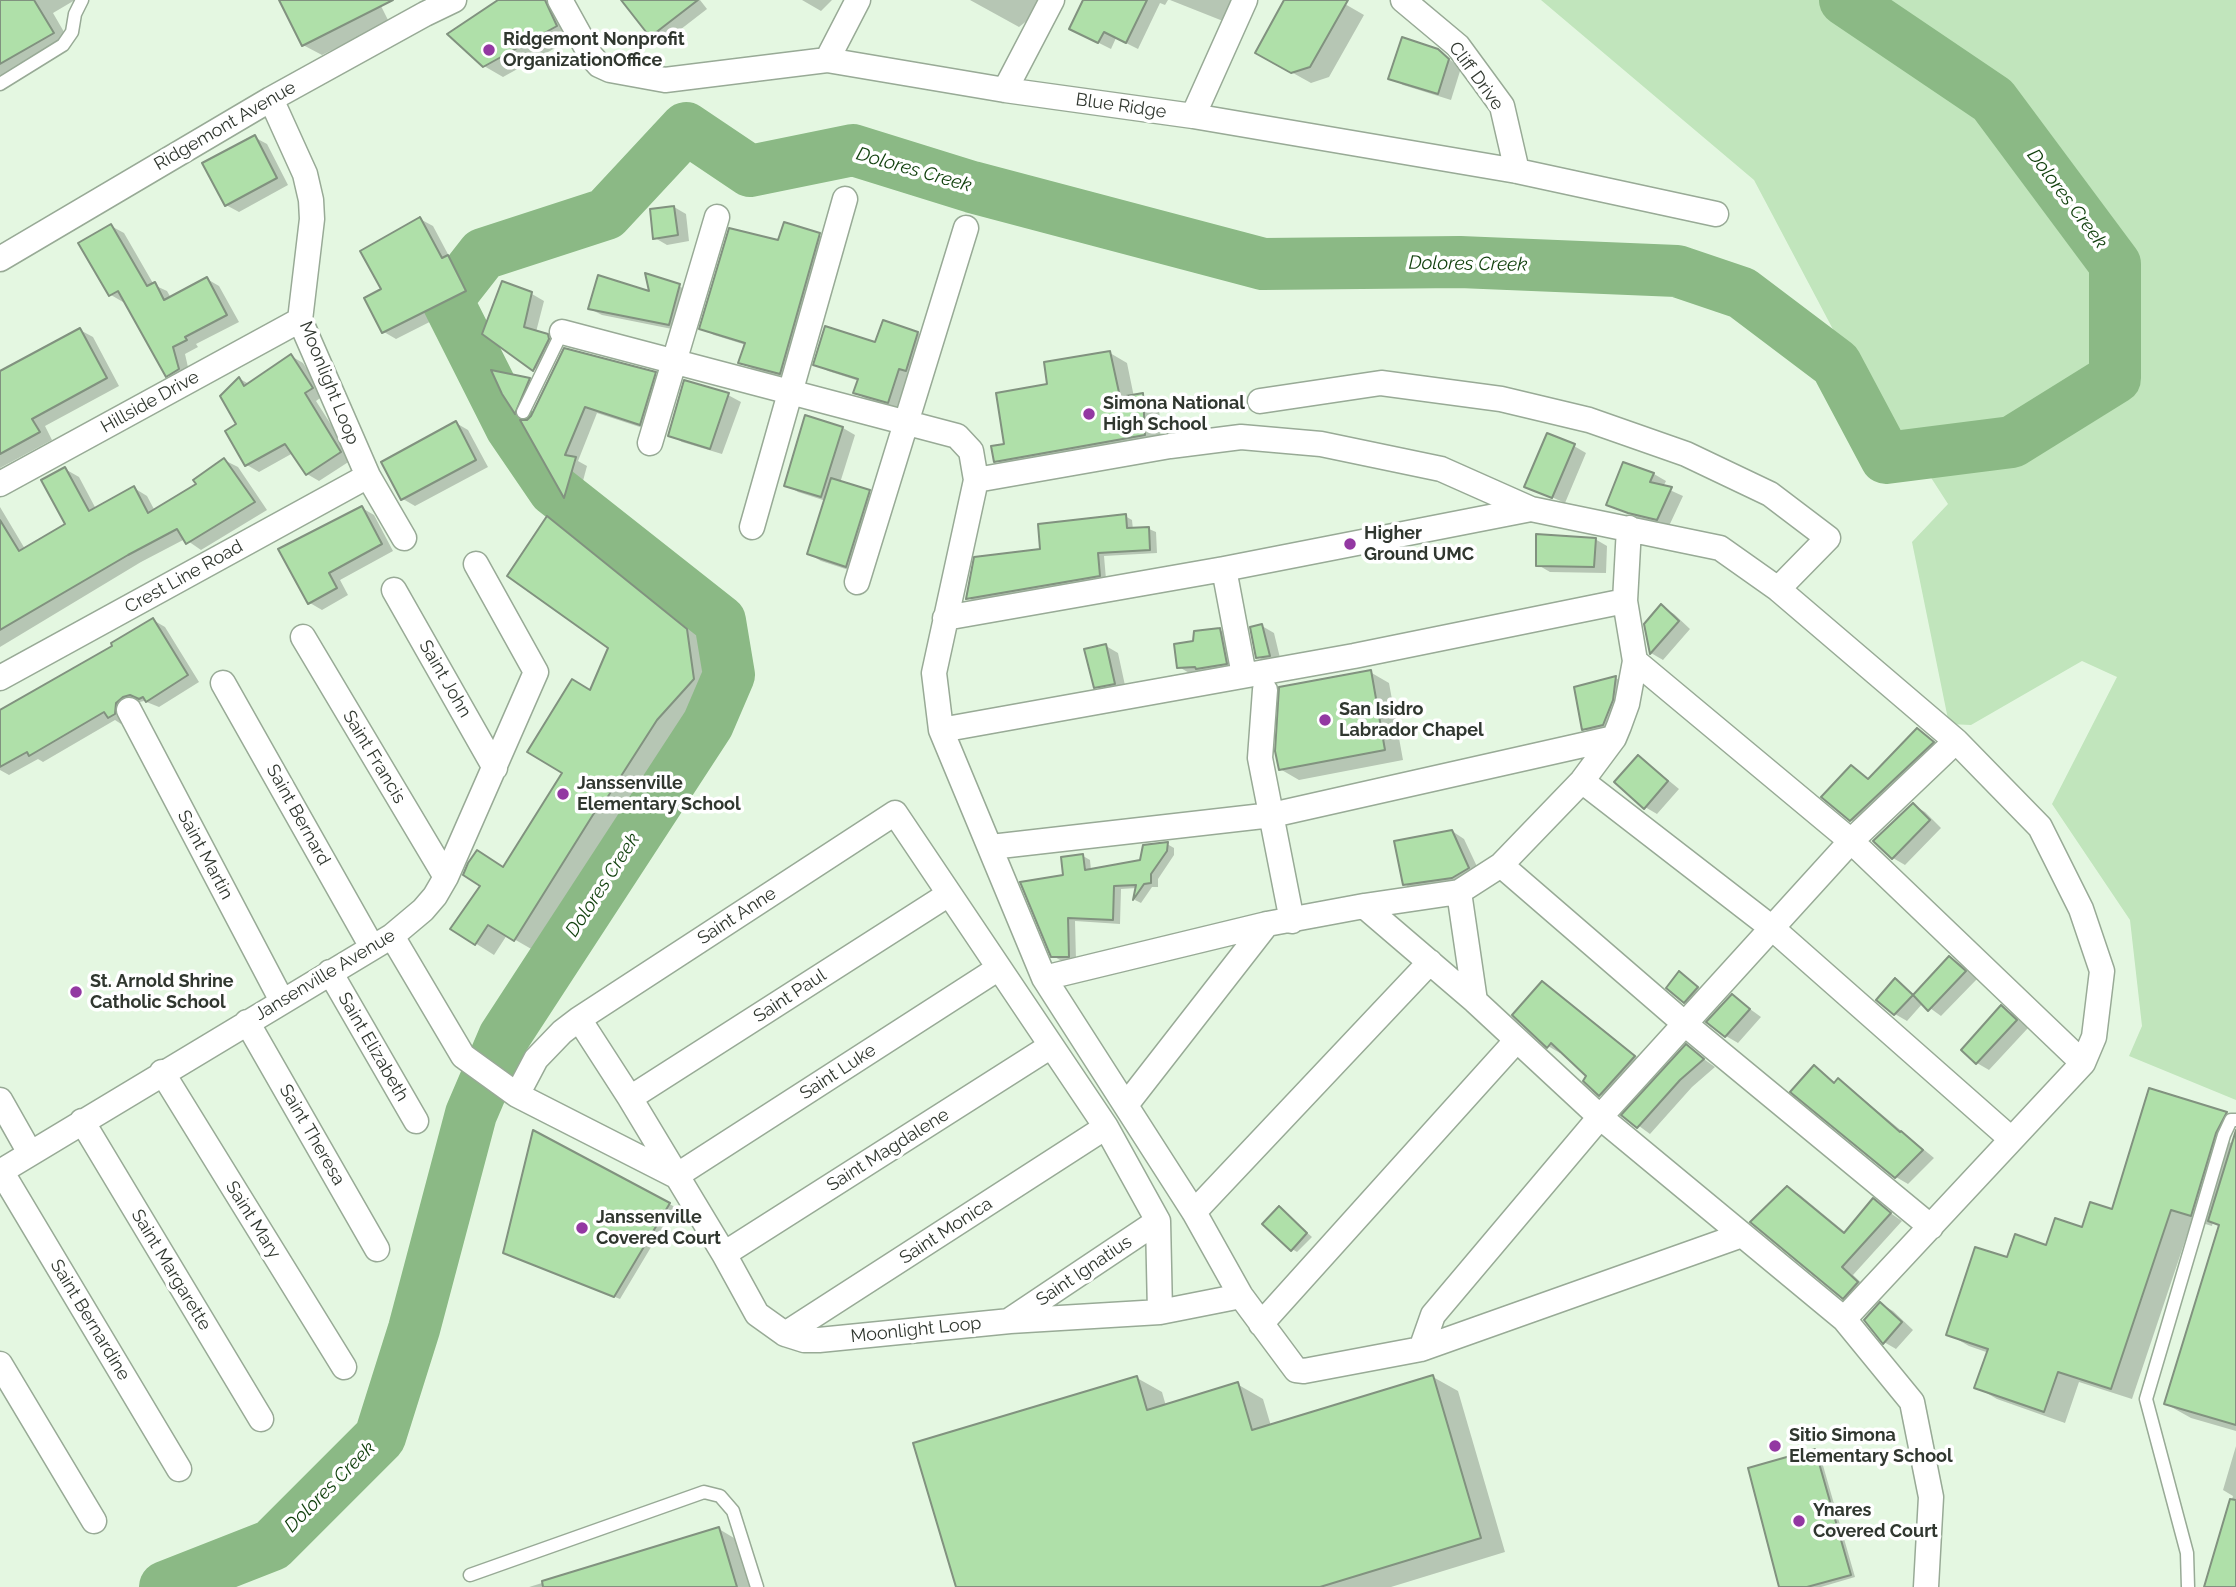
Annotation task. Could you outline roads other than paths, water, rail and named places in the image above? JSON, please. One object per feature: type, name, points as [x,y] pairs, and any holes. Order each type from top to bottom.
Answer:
[{"type":"street","name":"Ridgemont Avenue","points":[[0,259],[271,99],[420,7],[454,0]]},
{"type":"street","name":"Blue Ridge","points":[[560,0],[591,56],[599,65],[611,70],[665,80],[827,60],[1005,90],[1193,116],[1517,171],[1716,214]]},
{"type":"street","points":[[827,60],[859,0]]},
{"type":"street","points":[[1005,90],[1052,0]]},
{"type":"street","points":[[1193,116],[1245,0]]},
{"type":"street","name":"Cliff Drive","points":[[1403,0],[1458,46],[1502,106],[1517,171]]},
{"type":"street","name":"Moonlight Loop","points":[[271,99],[305,174],[311,200],[312,219],[300,320],[368,476],[404,538]]},
{"type":"street","points":[[751,527],[845,199]]},
{"type":"street","points":[[650,443],[717,217]]},
{"type":"street","points":[[857,582],[966,228]]},
{"type":"street","name":"Hillside Drive","points":[[0,484],[300,320]]},
{"type":"street","points":[[562,332],[957,436],[971,451],[976,480],[934,673],[941,730],[1044,978],[1194,1212],[1241,1296],[1296,1370],[1304,1371],[1421,1349],[1742,1235]]},
{"type":"street","points":[[1260,401],[1381,383],[1502,399],[1589,420],[1674,450],[1770,494],[1828,538],[1778,589]]},
{"type":"street","points":[[976,480],[1170,446],[1241,437],[1321,444],[1441,469],[1531,509],[1720,548],[1778,589],[1956,741],[2040,827],[2081,909],[2102,971],[2094,1037],[2082,1063],[1844,1320]]},
{"type":"street","name":"Crest Line Road","points":[[0,678],[368,476]]},
{"type":"street","points":[[945,618],[1224,569],[1531,509]]},
{"type":"street","points":[[1044,978],[1267,925],[1364,906],[1459,892],[1501,865],[1582,780],[1614,738],[1627,704],[1636,661],[1625,601],[1629,528]]},
{"type":"street","name":"Jansenville Avenue","points":[[1,1171],[382,942],[423,910],[446,877],[536,672],[476,564]]},
{"type":"street","points":[[1224,569],[1244,675]]},
{"type":"street","name":"Saint John","points":[[394,590],[495,768]]},
{"type":"street","points":[[941,730],[1354,656],[1625,601]]},
{"type":"street","name":"Saint Francis","points":[[303,637],[446,877]]},
{"type":"street","points":[[1636,661],[1851,841],[2082,1063]]},
{"type":"street","name":"Saint Bernard","points":[[223,683],[382,942]]},
{"type":"street","points":[[1265,690],[1260,758],[1292,921]]},
{"type":"street","name":"Saint Martin","points":[[129,710],[282,1001]]},
{"type":"street","points":[[991,847],[1272,815],[1614,738]]},
{"type":"street","points":[[1421,1349],[1433,1315],[1600,1117],[1851,841],[1956,741]]},
{"type":"street","points":[[1582,780],[1772,928],[2010,1138]]},
{"type":"street","name":"Saint Anne","points":[[579,1019],[895,813],[949,894]]},
{"type":"street","points":[[1501,865],[1685,1024],[1931,1227]]},
{"type":"street","points":[[1459,892],[1475,1001]]},
{"type":"street","points":[[949,894],[1106,1127],[1158,1221],[1160,1312]]},
{"type":"street","name":"Saint Paul","points":[[630,1098],[949,894]]},
{"type":"street","points":[[1364,906],[1475,1001],[1600,1117],[1844,1320],[1912,1402],[1931,1497],[1926,1587]]},
{"type":"street","points":[[1126,1105],[1267,925]]},
{"type":"street","points":[[382,942],[463,1056],[509,1088],[676,1176]]},
{"type":"street","points":[[1194,1212],[1430,962]]},
{"type":"street","name":"Saint Luke","points":[[676,1176],[999,968]]},
{"type":"street","name":"Saint Elizabeth","points":[[330,972],[416,1121]]},
{"type":"street","points":[[509,1088],[562,1032],[579,1019]]},
{"type":"street","name":"Moonlight Loop","points":[[579,1019],[630,1098],[757,1314],[785,1334],[804,1340],[820,1340],[1010,1321],[1160,1312],[1241,1296]]},
{"type":"street","name":"Saint Theresa","points":[[247,1022],[377,1248]]},
{"type":"street","points":[[1261,1324],[1516,1041]]},
{"type":"street","name":"Saint Magdalene","points":[[724,1254],[1051,1046]]},
{"type":"street","name":"Saint Mary","points":[[162,1072],[344,1367]]},
{"type":"street","points":[[0,1100],[30,1153]]},
{"type":"street","name":"Saint Margarette","points":[[82,1121],[261,1419]]},
{"type":"street","name":"Saint Monica","points":[[785,1334],[1106,1127]]},
{"type":"street","name":"Saint Bernardine","points":[[1,1171],[179,1469]]},
{"type":"street","name":"Saint Ignatius","points":[[1010,1321],[1158,1221]]},
{"type":"street","points":[[0,1364],[94,1521]]},
{"type":"lane","points":[[0,84],[63,45],[72,32],[75,14],[82,0]]},
{"type":"lane","points":[[523,412],[562,332]]},
{"type":"lane","points":[[2188,1587],[2187,1553],[2146,1399],[2224,1135],[2231,1120],[2236,1120]]},
{"type":"lane","points":[[470,1574],[704,1492],[720,1496],[733,1511],[757,1587]]},
{"type":"waterway","name":"Dolores Creek","points":[[165,1587],[272,1545],[380,1437],[414,1329],[471,1114],[504,1037],[708,724],[729,675],[720,621],[554,490],[511,427],[447,300],[483,254],[606,214],[686,128],[750,171],[853,150],[972,187],[1263,264],[1460,262],[1677,271],[1742,293],[1836,364],[1886,458],[2012,442],[2115,378],[2115,264],[1993,100],[1845,0]]},
{"type":"place","name":"Ridgemont Nonprofit OrganizationOffice","points":[[489,50]]},
{"type":"place","name":"Simona National High School","points":[[1089,414]]},
{"type":"place","name":"Higher Ground UMC","points":[[1350,544]]},
{"type":"place","name":"San Isidro Labrador Chapel","points":[[1325,720]]},
{"type":"place","name":"Janssenville Elementary School","points":[[563,794]]},
{"type":"place","name":"St. Arnold Shrine Catholic School","points":[[76,992]]},
{"type":"place","name":"Janssenville Covered Court","points":[[582,1228]]},
{"type":"place","name":"Sitio Simona Elementary School","points":[[1775,1446]]},
{"type":"place","name":"Ynares Covered Court","points":[[1799,1521]]}]
